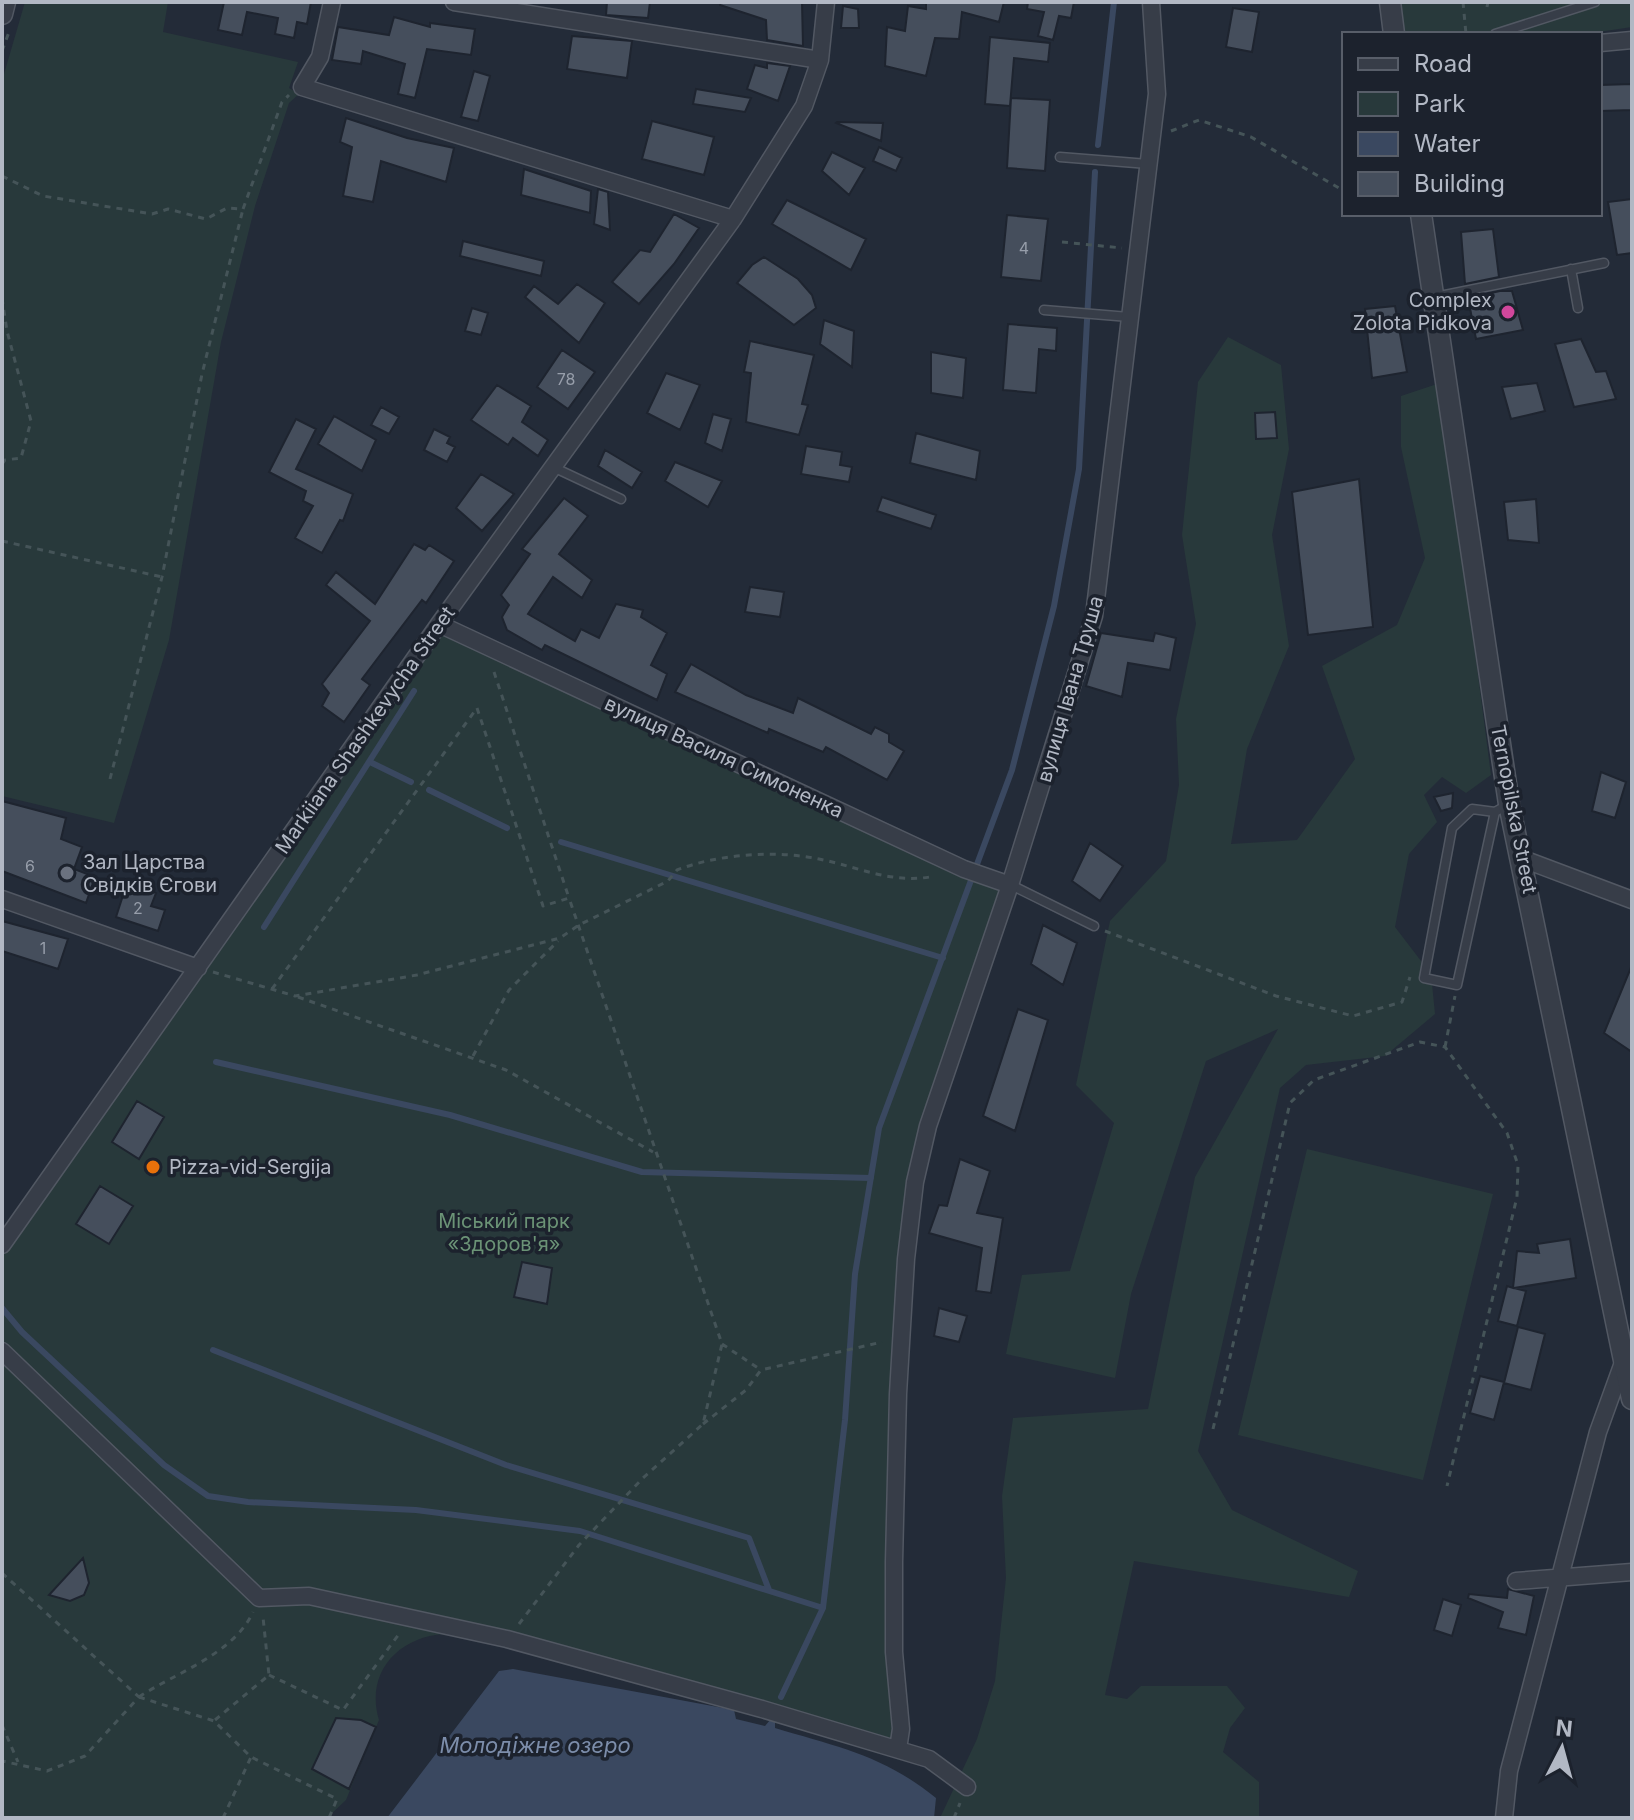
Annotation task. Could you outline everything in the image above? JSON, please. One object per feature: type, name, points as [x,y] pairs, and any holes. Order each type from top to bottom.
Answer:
[{"type":"street","points":[[2,14],[5,2]]},
{"type":"street","points":[[332,2],[320,57],[298,89],[733,219]]},
{"type":"street","points":[[454,2],[820,60]]},
{"type":"street","name":"Markiiana Shashkevycha Street","points":[[2,1245],[439,624],[733,219],[804,106],[820,60],[826,2]]},
{"type":"street","name":"вулиця Івана Труша","points":[[898,1749],[901,1729],[894,1652],[894,1562],[899,1360],[915,1182],[928,1126],[1010,885],[1094,616],[1157,94],[1151,2]]},
{"type":"street","points":[[1390,2],[1394,32]]},
{"type":"street","points":[[1602,43],[1632,40]]},
{"type":"street","name":"Ternopilska Street","points":[[1421,216],[1502,808],[1523,859],[1632,1399]]},
{"type":"street","name":"вулиця Василя Симоненка","points":[[439,624],[964,869],[1010,885]]},
{"type":"street","points":[[1523,859],[1632,900]]},
{"type":"street","points":[[2,899],[198,968]]},
{"type":"street","points":[[2,1351],[261,1602],[309,1596],[507,1639],[898,1749],[929,1759],[967,1787]]},
{"type":"street","points":[[1504,1818],[1509,1771],[1598,1432],[1624,1359]]},
{"type":"street","points":[[1516,1581],[1561,1580],[1632,1572]]},
{"type":"lane","points":[[1501,32],[1595,2]]},
{"type":"lane","points":[[1060,157],[1148,164]]},
{"type":"lane","points":[[1434,297],[1604,263]]},
{"type":"lane","points":[[1571,269],[1578,308]]},
{"type":"lane","points":[[1044,310],[1129,317]]},
{"type":"lane","points":[[555,468],[621,499]]},
{"type":"lane","points":[[1502,808],[1457,985],[1424,978],[1452,828],[1472,809],[1502,808]]},
{"type":"lane","points":[[1010,885],[1094,926]]},
{"type":"path","points":[[1463,2],[1466,32]]},
{"type":"path","points":[[110,779],[162,577],[202,374],[243,209],[282,102],[298,89]]},
{"type":"path","points":[[1167,133],[1199,120],[1251,137],[1342,190]]},
{"type":"path","points":[[2,176],[43,196],[109,210],[152,214],[168,209],[206,219],[227,208],[243,209]]},
{"type":"path","points":[[1062,242],[1102,246]]},
{"type":"path","points":[[2,298],[7,331],[31,421],[21,458],[5,460],[2,464]]},
{"type":"path","points":[[2,541],[162,577]]},
{"type":"path","points":[[485,646],[722,1344],[703,1424]]},
{"type":"path","points":[[272,989],[477,708],[543,906],[569,898]]},
{"type":"path","points":[[473,1056],[509,990],[560,938],[579,925],[668,881],[677,870],[751,855],[816,858],[897,880],[964,869]]},
{"type":"path","points":[[1094,926],[1276,996],[1353,1016],[1402,1002],[1410,975]]},
{"type":"path","points":[[295,996],[417,975],[560,938]]},
{"type":"path","points":[[198,968],[295,996],[473,1056],[506,1070],[655,1153]]},
{"type":"path","points":[[1445,1047],[1457,985]]},
{"type":"path","points":[[1213,1429],[1290,1103],[1314,1080],[1420,1042],[1445,1047],[1507,1133],[1518,1165],[1517,1197],[1447,1486]]},
{"type":"path","points":[[507,1639],[583,1541],[629,1492],[703,1424],[746,1390],[761,1370],[900,1339]]},
{"type":"path","points":[[722,1344],[761,1370]]},
{"type":"path","points":[[2,1573],[139,1697],[214,1721],[251,1757],[337,1799],[329,1818]]},
{"type":"path","points":[[261,1602],[269,1675]]},
{"type":"path","points":[[2,1761],[18,1762],[47,1771],[85,1756],[139,1697],[208,1657],[249,1620],[261,1602]]},
{"type":"path","points":[[269,1675],[343,1710],[411,1617]]},
{"type":"path","points":[[214,1721],[269,1675]]},
{"type":"path","points":[[2,1725],[18,1762]]},
{"type":"path","points":[[223,1818],[251,1757]]},
{"type":"green space","points":[[25,2],[168,2],[163,32],[298,62],[289,88],[299,94],[289,103],[255,206],[221,342],[169,640],[114,823],[2,796],[2,81]]},
{"type":"green space","points":[[1390,2],[1632,2],[1632,27],[1598,32],[1394,32]]},
{"type":"green space","points":[[1228,337],[1281,365],[1289,449],[1272,535],[1289,646],[1247,749],[1231,844],[1297,840],[1355,759],[1322,666],[1397,625],[1425,558],[1401,447],[1401,396],[1440,383],[1491,775],[1466,793],[1442,777],[1424,795],[1437,822],[1409,854],[1395,927],[1431,974],[1435,1014],[1385,1056],[1306,1065],[1280,1088],[1198,1451],[1232,1510],[1358,1571],[1349,1597],[1134,1561],[1105,1695],[1127,1699],[1141,1686],[1227,1686],[1245,1708],[1230,1728],[1223,1752],[1259,1782],[1259,1818],[940,1818],[977,1739],[995,1681],[1006,1578],[1002,1496],[1013,1418],[1148,1409],[1195,1177],[1278,1029],[1206,1061],[1131,1294],[1115,1378],[1006,1354],[1022,1275],[1070,1271],[1114,1123],[1076,1085],[1110,921],[1166,861],[1179,785],[1176,719],[1196,624],[1182,535],[1198,382]]},
{"type":"green space","name":"Міський парк «Здоров'я»","points":[[439,624],[1010,885],[928,1126],[906,1259],[898,1749],[626,1673],[477,1638],[444,1634],[412,1642],[399,1650],[381,1673],[376,1703],[379,1720],[346,1800],[327,1818],[2,1818],[2,1245]]},
{"type":"green space","points":[[1307,1149],[1493,1194],[1423,1480],[1238,1435]]},
{"type":"water","name":"Молодіжне озеро","points":[[513,1669],[734,1710],[736,1719],[765,1726],[770,1720],[775,1721],[775,1728],[859,1754],[916,1783],[936,1798],[934,1818],[387,1818],[499,1671]]},
{"type":"building","points":[[224,2],[311,2],[307,24],[297,22],[294,38],[275,34],[278,18],[247,12],[242,35],[218,30]]},
{"type":"building","points":[[607,2],[650,2],[648,18],[606,15]]},
{"type":"building","points":[[720,2],[802,2],[803,46],[767,40],[766,20],[720,5]]},
{"type":"building","points":[[926,2],[1004,2],[999,22],[962,12],[959,39],[935,38],[926,76],[885,66],[887,27],[905,31],[908,6],[926,9]]},
{"type":"building","points":[[1028,2],[1074,2],[1071,18],[1059,16],[1053,40],[1038,36],[1044,12],[1027,9]]},
{"type":"building","points":[[843,6],[858,9],[859,28],[841,28]]},
{"type":"building","points":[[1233,8],[1259,12],[1252,52],[1226,47]]},
{"type":"building","points":[[394,17],[430,27],[430,23],[475,29],[471,55],[427,49],[415,98],[398,94],[405,64],[363,51],[361,64],[332,60],[338,27],[389,35]]},
{"type":"building","points":[[572,36],[632,41],[627,78],[567,69]]},
{"type":"building","points":[[990,37],[1050,43],[1048,62],[1014,58],[1010,106],[985,104]]},
{"type":"building","points":[[767,63],[790,66],[778,101],[747,89],[755,65],[767,68]]},
{"type":"building","points":[[474,71],[490,76],[478,121],[461,117]]},
{"type":"building","points":[[1632,84],[1632,110],[1602,111],[1602,85]]},
{"type":"building","points":[[696,89],[751,98],[745,112],[693,104]]},
{"type":"building","points":[[1011,98],[1050,100],[1045,171],[1007,168]]},
{"type":"building","points":[[346,118],[407,138],[454,148],[446,182],[381,161],[373,202],[343,196],[352,147],[340,142]]},
{"type":"building","points":[[652,121],[714,137],[704,175],[642,159]]},
{"type":"building","points":[[836,123],[883,123],[881,141]]},
{"type":"building","points":[[879,147],[902,158],[896,171],[873,161]]},
{"type":"building","points":[[832,152],[865,168],[849,195],[822,171]]},
{"type":"building","points":[[524,169],[591,191],[590,213],[521,195]]},
{"type":"building","points":[[598,189],[608,192],[610,230],[594,224]]},
{"type":"building","points":[[1632,199],[1632,253],[1617,255],[1608,202]]},
{"type":"building","points":[[787,200],[866,239],[851,270],[772,224]]},
{"type":"building","points":[[674,214],[699,228],[674,264],[639,304],[612,282],[640,250],[650,252]]},
{"type":"building","points":[[1007,215],[1048,219],[1041,281],[1001,277]]},
{"type":"building","points":[[1493,229],[1499,277],[1465,284],[1461,232]]},
{"type":"building","points":[[463,241],[544,261],[541,276],[460,256]]},
{"type":"building","points":[[764,257],[798,279],[812,295],[816,308],[794,325],[737,283],[752,265]]},
{"type":"building","points":[[577,284],[605,303],[579,343],[525,297],[534,286],[558,304]]},
{"type":"building","name":"Complex Zolota Pidkova","points":[[1512,291],[1523,330],[1476,339],[1468,298]]},
{"type":"building","points":[[1395,306],[1407,372],[1372,378],[1365,309]]},
{"type":"building","points":[[472,308],[488,313],[481,335],[465,331]]},
{"type":"building","points":[[824,320],[854,331],[852,367],[820,344]]},
{"type":"building","points":[[1008,324],[1057,328],[1056,351],[1039,349],[1036,393],[1003,390]]},
{"type":"building","points":[[1581,339],[1596,372],[1606,371],[1616,399],[1574,407],[1555,344]]},
{"type":"building","points":[[750,341],[814,355],[802,404],[808,405],[799,435],[746,422],[751,373],[744,372]]},
{"type":"building","points":[[562,350],[595,372],[568,409],[537,387]]},
{"type":"building","points":[[931,352],[966,358],[963,398],[931,393]]},
{"type":"building","points":[[666,373],[700,385],[680,430],[647,413]]},
{"type":"building","points":[[1537,383],[1545,411],[1511,419],[1502,387]]},
{"type":"building","points":[[497,385],[531,406],[522,422],[548,440],[538,456],[513,438],[508,445],[471,420]]},
{"type":"building","points":[[381,407],[399,417],[389,434],[371,425]]},
{"type":"building","points":[[1275,412],[1277,438],[1256,439],[1255,413]]},
{"type":"building","points":[[713,414],[731,419],[722,451],[705,443]]},
{"type":"building","points":[[334,416],[376,440],[362,471],[318,444]]},
{"type":"building","points":[[296,419],[316,429],[296,469],[353,494],[343,521],[340,520],[322,553],[295,538],[313,506],[303,501],[306,491],[269,472]]},
{"type":"building","points":[[434,429],[450,437],[447,443],[455,447],[447,462],[424,450]]},
{"type":"building","points":[[916,433],[980,451],[976,480],[910,463]]},
{"type":"building","points":[[806,446],[842,452],[840,465],[852,467],[849,482],[801,474]]},
{"type":"building","points":[[605,450],[642,472],[632,488],[598,466]]},
{"type":"building","points":[[675,462],[722,481],[708,507],[665,481]]},
{"type":"building","points":[[481,474],[514,494],[482,531],[456,508]]},
{"type":"building","points":[[1359,479],[1373,627],[1308,635],[1292,492]]},
{"type":"building","points":[[882,497],[936,515],[931,529],[877,511]]},
{"type":"building","points":[[564,498],[588,516],[559,554],[592,580],[582,598],[553,577],[528,614],[575,641],[581,629],[599,638],[616,604],[643,610],[641,617],[667,633],[651,665],[667,674],[657,700],[545,645],[542,650],[507,630],[502,617],[509,605],[501,595],[530,554],[522,549]]},
{"type":"building","points":[[1536,499],[1539,543],[1508,540],[1504,502]]},
{"type":"building","points":[[414,544],[425,550],[429,545],[454,561],[426,603],[422,600],[362,679],[370,685],[344,722],[322,706],[329,693],[322,684],[370,621],[326,585],[336,572],[375,604]]},
{"type":"building","points":[[750,587],[784,592],[780,617],[745,612]]},
{"type":"building","points":[[1101,633],[1153,641],[1155,633],[1176,638],[1170,670],[1128,663],[1122,697],[1086,686]]},
{"type":"building","points":[[691,664],[746,695],[793,713],[798,698],[871,734],[875,727],[889,734],[889,742],[904,751],[887,780],[826,747],[823,752],[769,729],[768,733],[675,692]]},
{"type":"building","points":[[1601,772],[1626,782],[1615,818],[1592,811]]},
{"type":"building","points":[[1453,793],[1452,808],[1441,811],[1434,797]]},
{"type":"building","points":[[2,801],[66,818],[61,839],[82,847],[74,869],[95,877],[86,903],[2,871]]},
{"type":"building","points":[[1090,843],[1123,866],[1100,901],[1072,881]]},
{"type":"building","points":[[127,883],[156,893],[151,906],[165,910],[158,931],[116,917]]},
{"type":"building","points":[[2,921],[68,939],[58,969],[2,951]]},
{"type":"building","points":[[1043,925],[1077,943],[1063,985],[1031,964]]},
{"type":"building","points":[[1632,965],[1632,1052],[1604,1033]]},
{"type":"building","points":[[1018,1009],[1048,1020],[1015,1131],[983,1116]]},
{"type":"building","points":[[137,1101],[164,1117],[139,1159],[112,1142]]},
{"type":"building","points":[[960,1159],[990,1171],[977,1213],[1003,1218],[991,1293],[976,1291],[982,1248],[929,1233],[939,1205],[947,1206]]},
{"type":"building","points":[[100,1186],[133,1206],[109,1244],[76,1224]]},
{"type":"building","points":[[1570,1239],[1576,1278],[1514,1288],[1526,1291],[1517,1326],[1498,1321],[1507,1286],[1513,1288],[1517,1251],[1539,1253],[1537,1244]]},
{"type":"building","points":[[522,1262],[552,1268],[547,1304],[514,1297]]},
{"type":"building","points":[[939,1308],[967,1316],[959,1342],[934,1336]]},
{"type":"building","points":[[1518,1327],[1545,1334],[1531,1390],[1504,1383]]},
{"type":"building","points":[[1480,1376],[1504,1382],[1494,1420],[1470,1413]]},
{"type":"building","points":[[83,1558],[89,1583],[84,1595],[70,1601],[49,1595]]},
{"type":"building","points":[[1508,1589],[1534,1596],[1526,1635],[1498,1628],[1503,1612],[1468,1598],[1469,1594],[1507,1598]]},
{"type":"building","points":[[1443,1599],[1461,1605],[1452,1636],[1434,1630]]},
{"type":"building","points":[[336,1718],[361,1720],[376,1727],[349,1789],[312,1769]]},
{"type":"waterway","points":[[1098,145],[1114,2]]},
{"type":"waterway","points":[[781,1697],[823,1608],[845,1420],[855,1274],[879,1128],[1012,770],[1054,606],[1079,469],[1095,172]]},
{"type":"waterway","points":[[264,927],[414,691]]},
{"type":"waterway","points":[[370,762],[411,782]]},
{"type":"waterway","points":[[429,790],[507,828]]},
{"type":"waterway","points":[[561,842],[943,958]]},
{"type":"waterway","points":[[216,1062],[450,1115],[642,1172],[871,1178]]},
{"type":"waterway","points":[[2,1308],[22,1332],[164,1465],[208,1496],[248,1502],[416,1510],[580,1531],[823,1608]]},
{"type":"waterway","points":[[213,1350],[506,1465],[749,1538],[769,1590]]},
{"type":"place","name":"Complex Zolota Pidkova","points":[[1508,312]]},
{"type":"place","name":"Зал Царства Свідків Єгови","points":[[67,873]]},
{"type":"place","name":"Pizza-vid-Sergija","points":[[153,1167]]}]
